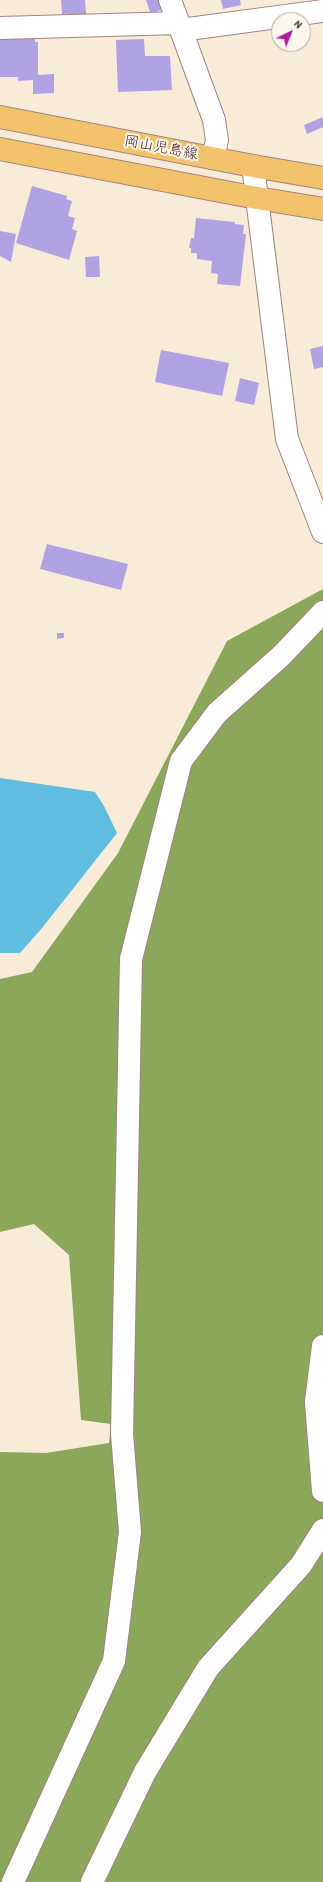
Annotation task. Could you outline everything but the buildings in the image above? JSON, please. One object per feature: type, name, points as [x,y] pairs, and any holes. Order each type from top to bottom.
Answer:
[{"type":"main road","name":"岡山児島線","points":[[0,117],[323,178]]},
{"type":"main road","name":"岡山児島線","points":[[0,149],[257,198],[323,209]]},
{"type":"street","points":[[170,0],[214,120],[217,140],[213,158]]},
{"type":"street","points":[[0,28],[180,27],[323,12]]},
{"type":"street","points":[[253,166],[287,439],[323,532]]},
{"type":"street","points":[[13,1882],[114,1661],[130,1532],[122,1434],[131,960],[181,761],[217,714],[282,656],[323,612]]},
{"type":"street","points":[[323,1346],[316,1402],[323,1491]]},
{"type":"street","points":[[92,1882],[145,1772],[208,1668],[301,1565],[323,1530]]},
{"type":"green space","points":[[323,589],[323,1882],[0,1882],[0,1452],[46,1453],[109,1443],[111,1424],[81,1420],[69,1255],[34,1224],[0,1232],[0,979],[32,972],[118,853],[227,641]]},
{"type":"water","points":[[0,778],[95,792],[104,806],[117,833],[42,928],[20,953],[0,953]]}]
